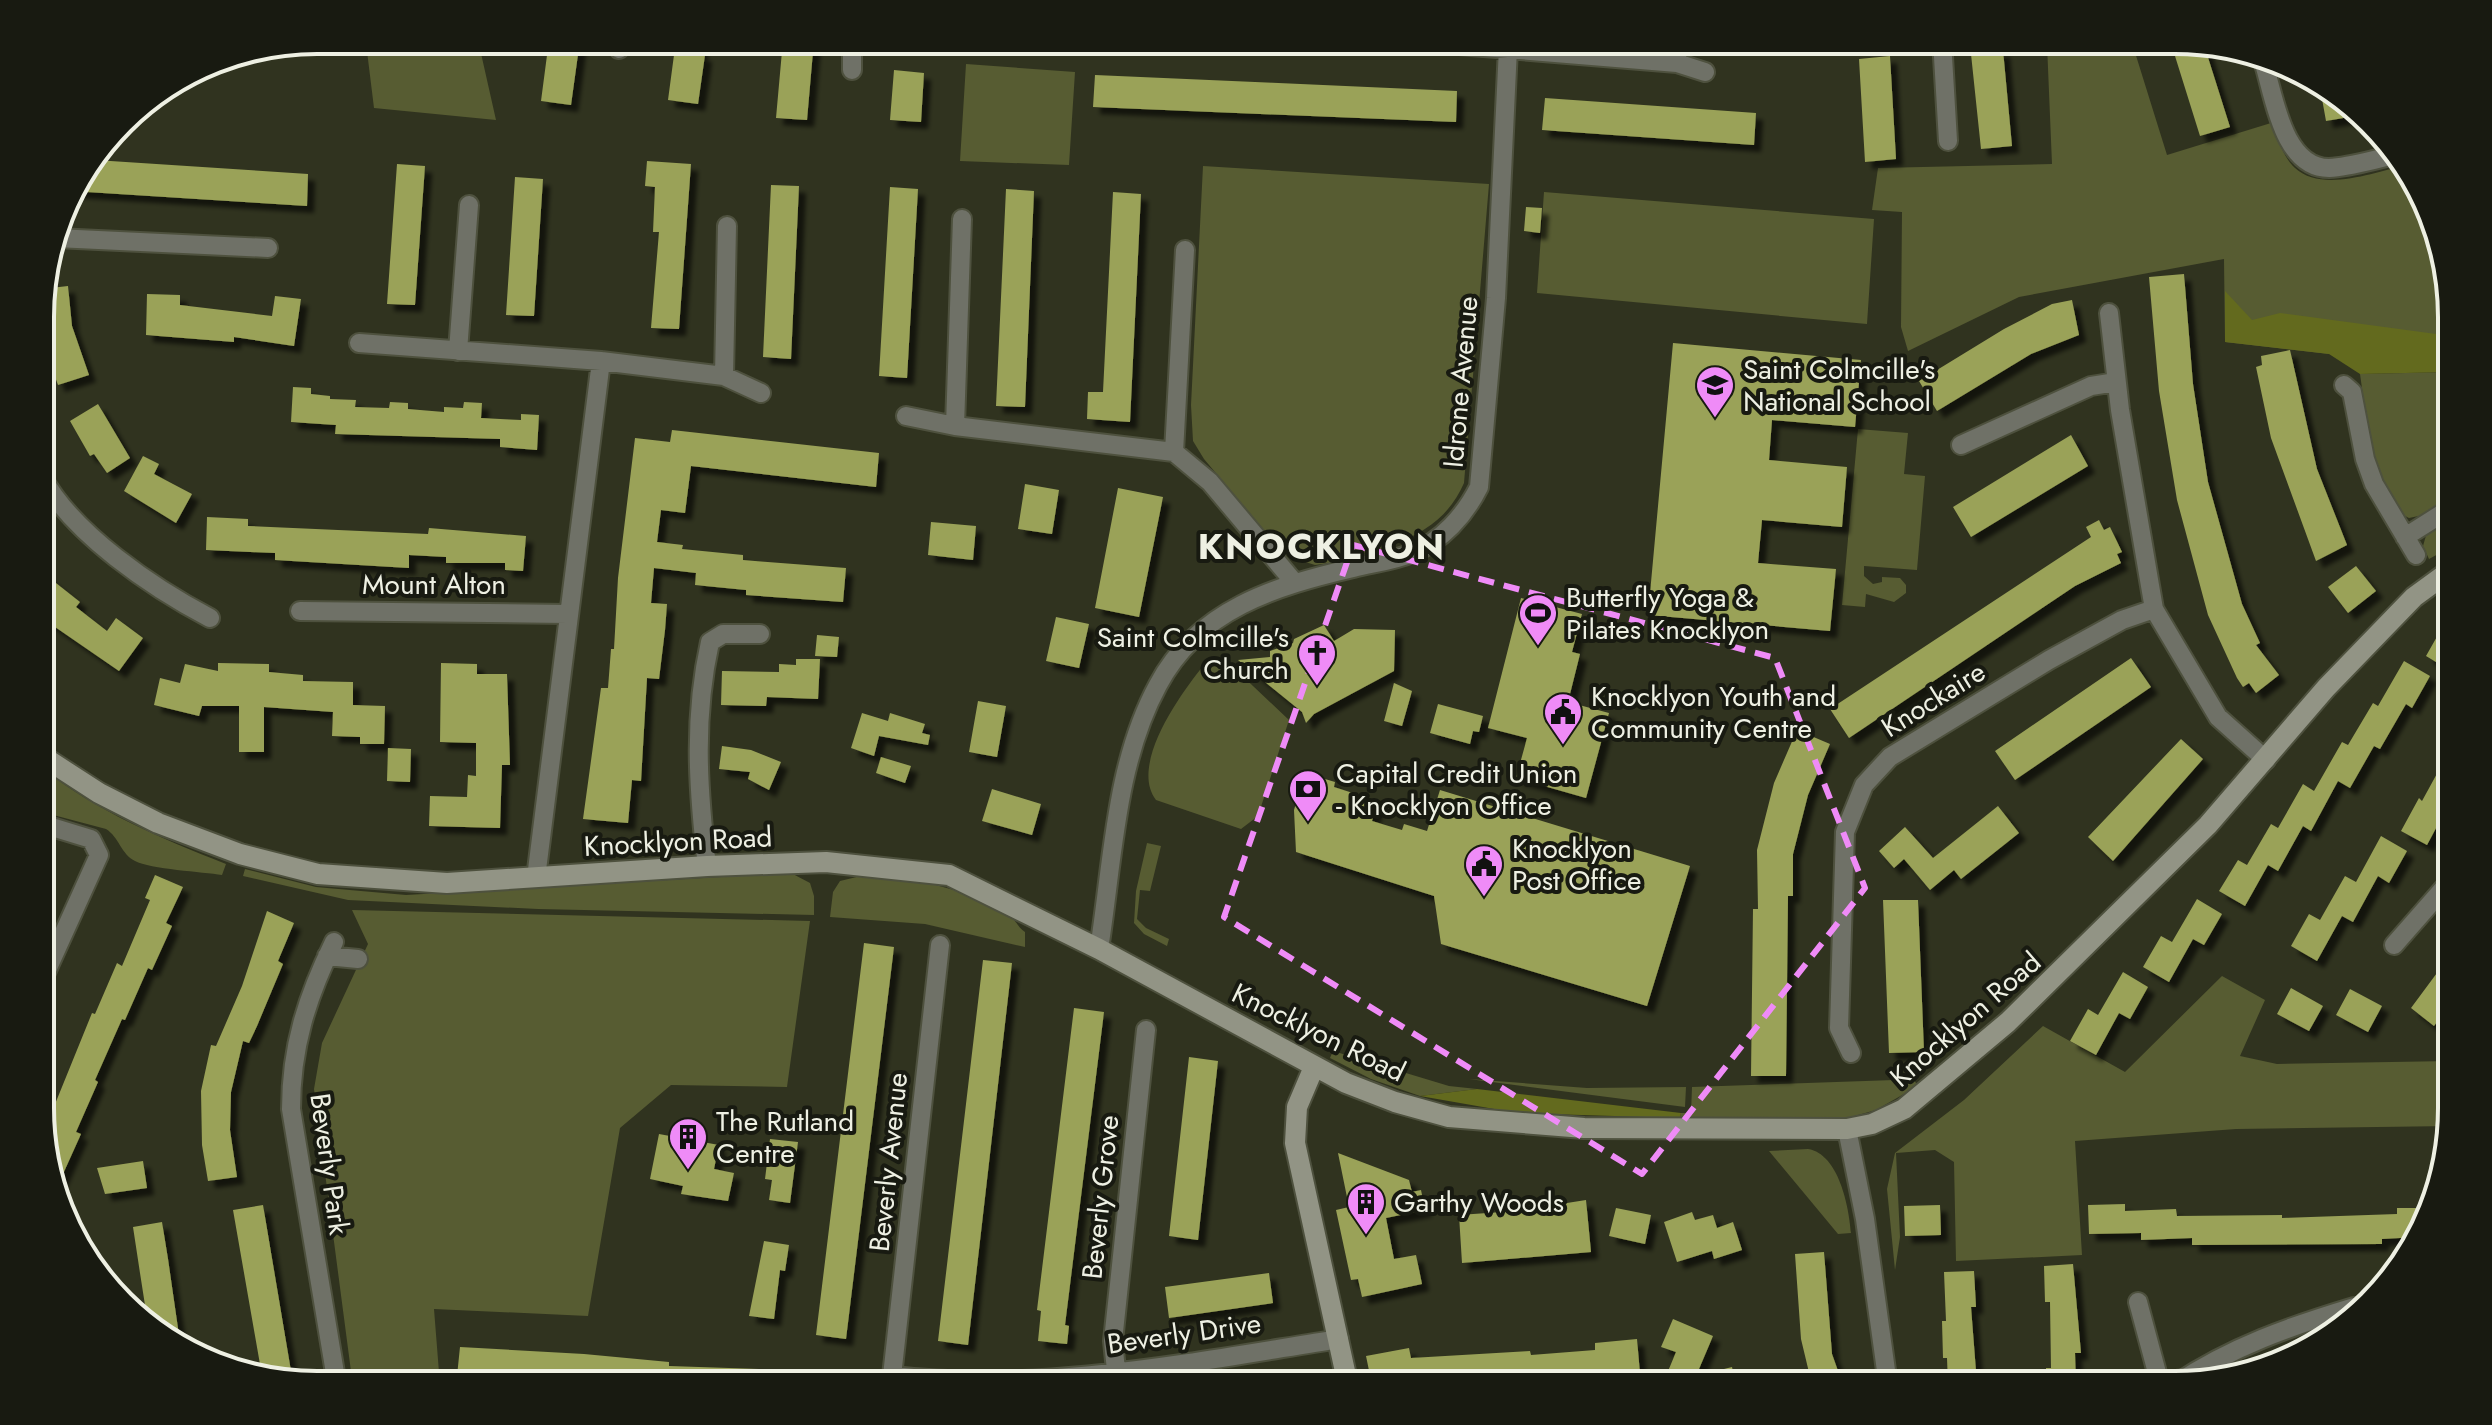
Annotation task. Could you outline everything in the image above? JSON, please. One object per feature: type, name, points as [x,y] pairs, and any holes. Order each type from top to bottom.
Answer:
[{"type":"street","points":[[852,54],[852,70]]},
{"type":"street","name":"Idrone Avenue","points":[[1099,949],[1131,746],[1159,682],[1194,638],[1236,606],[1267,590],[1411,554],[1437,539],[1469,508],[1479,487],[1496,298],[1508,54]]},
{"type":"street","points":[[1576,54],[1677,63],[1705,72]]},
{"type":"street","points":[[1677,54],[1677,63]]},
{"type":"street","points":[[1943,54],[1948,141]]},
{"type":"street","points":[[2266,71],[2287,136],[2301,157],[2329,168],[2384,157]]},
{"type":"street","points":[[458,351],[469,205]]},
{"type":"street","points":[[955,426],[962,219]]},
{"type":"street","points":[[724,376],[727,226]]},
{"type":"street","points":[[66,238],[268,248]]},
{"type":"street","points":[[1174,452],[1185,250]]},
{"type":"street","points":[[2109,313],[2116,382],[2154,609],[2218,717],[2266,760]]},
{"type":"street","points":[[359,343],[601,361],[724,376],[761,393]]},
{"type":"street","points":[[536,878],[601,361]]},
{"type":"street","points":[[1961,445],[2091,386],[2116,382]]},
{"type":"street","points":[[2344,385],[2352,392],[2365,459],[2374,484],[2416,555]]},
{"type":"street","points":[[906,416],[955,426],[1174,452],[1210,482],[1294,582]]},
{"type":"street","points":[[54,491],[99,545],[159,588],[210,618]]},
{"type":"street","points":[[2405,537],[2437,517]]},
{"type":"street","name":"Knocklyon Road","points":[[54,764],[99,793],[158,823],[223,849],[287,867],[403,882],[826,862],[949,875],[1099,949],[1314,1067],[1371,1094],[1418,1110],[1516,1125],[1684,1131],[1847,1129],[1872,1124],[1904,1109],[2008,1022],[2160,875],[2266,760],[2326,688],[2414,597],[2437,580]]},
{"type":"street","name":"Knockaire","points":[[1851,1053],[1839,1028],[1845,832],[1864,785],[1890,757],[2049,660],[2122,620],[2154,609]]},
{"type":"street","name":"Mount Alton","points":[[300,611],[568,614]]},
{"type":"street","points":[[707,866],[696,769],[701,683],[710,642],[723,634],[760,634]]},
{"type":"street","points":[[54,828],[91,839],[99,855],[54,954]]},
{"type":"street","points":[[2394,945],[2437,896]]},
{"type":"street","name":"Beverly Avenue","points":[[893,1371],[940,945]]},
{"type":"street","name":"Beverly Park","points":[[335,1371],[291,1109],[291,1071],[298,1028],[330,949],[358,959]]},
{"type":"street","name":"Beverly Grove","points":[[1116,1370],[1113,1341],[1146,1030]]},
{"type":"street","points":[[1314,1067],[1297,1107],[1295,1143],[1345,1370]]},
{"type":"street","points":[[1847,1129],[1862,1204],[1886,1370]]},
{"type":"street","points":[[2138,1302],[2156,1370]]},
{"type":"street","points":[[2199,1369],[2273,1332],[2342,1311]]},
{"type":"street","name":"Beverly Drive","points":[[1111,1371],[1339,1339]]},
{"type":"highlighted area","points":[[1353,545],[1775,658],[1865,888],[1642,1174],[1224,917]]},
{"type":"green space","points":[[367,54],[481,54],[496,120],[374,108]]},
{"type":"green space","points":[[2047,54],[2135,54],[2167,155],[2271,123],[2287,158],[2306,175],[2334,180],[2392,169],[2418,217],[2433,266],[2437,300],[2437,366],[2225,342],[2224,259],[2019,297],[1908,351],[1901,327],[1902,212],[1872,210],[1878,168],[2052,164]]},
{"type":"green space","points":[[966,64],[1075,72],[1069,165],[960,161]]},
{"type":"green space","points":[[1203,166],[1489,184],[1464,483],[1454,502],[1425,529],[1389,546],[1330,563],[1315,565],[1299,560],[1274,542],[1204,459],[1193,441],[1191,405]]},
{"type":"green space","points":[[1544,192],[1874,219],[1867,324],[1537,293]]},
{"type":"green space","points":[[2225,291],[2252,320],[2280,313],[2437,334],[2437,372],[2360,374],[2329,354],[2225,342]]},
{"type":"green space","points":[[2437,372],[2437,508],[2428,514],[2409,518],[2397,509],[2387,494],[2373,453],[2360,374]]},
{"type":"green space","points":[[1858,429],[1908,433],[1904,474],[1925,476],[1917,570],[1864,566],[1864,576],[1873,584],[1882,582],[1882,577],[1900,578],[1906,585],[1906,593],[1894,602],[1866,594],[1865,607],[1842,605]]},
{"type":"green space","points":[[2437,526],[2437,555],[2429,559],[2423,546],[2427,532]]},
{"type":"green space","points":[[1222,663],[1234,668],[1289,720],[1258,816],[1241,829],[1156,800],[1149,785],[1153,749],[1172,711],[1204,665]]},
{"type":"green space","points":[[54,777],[107,811],[226,864],[222,875],[142,864],[130,858],[106,829],[54,815]]},
{"type":"green space","points":[[1147,843],[1161,846],[1150,891],[1140,890],[1137,919],[1146,928],[1169,939],[1167,946],[1144,934],[1134,923],[1136,891]]},
{"type":"green space","points":[[245,869],[316,887],[406,895],[791,873],[810,883],[814,915],[538,909],[348,900],[243,876]]},
{"type":"green space","points":[[869,874],[944,887],[979,899],[1013,919],[1025,932],[1025,947],[925,924],[830,917],[833,892],[840,881]]},
{"type":"green space","points":[[352,910],[810,921],[787,1087],[671,1085],[620,1128],[588,1316],[434,1309],[439,1371],[351,1371],[314,1089],[322,1043],[368,944]]},
{"type":"green space","points":[[2222,976],[2265,1000],[2240,1056],[2277,1064],[2437,1061],[2437,1126],[2236,1129],[2075,1141],[2082,1255],[1956,1261],[1954,1162],[1935,1150],[1896,1153],[1900,1237],[1895,1270],[1887,1189],[1895,1153],[1964,1100],[2043,1026],[2125,1072]]},
{"type":"green space","points":[[1333,1051],[1449,1086],[1477,1089],[1420,1096],[1371,1079],[1330,1058]]},
{"type":"green space","points":[[1910,1074],[1918,1086],[1876,1110],[1851,1117],[1680,1118],[1681,1113],[1691,1113],[1692,1087],[1894,1080]]},
{"type":"green space","points":[[1469,1079],[1587,1088],[1686,1087],[1685,1107]]},
{"type":"green space","points":[[1477,1089],[1681,1113],[1680,1118],[1517,1113],[1420,1096]]},
{"type":"green space","points":[[1808,1149],[1819,1153],[1835,1171],[1845,1196],[1851,1233],[1838,1234],[1769,1151]]},
{"type":"building","points":[[547,54],[578,54],[571,105],[541,101]]},
{"type":"building","points":[[674,54],[705,55],[698,104],[668,100]]},
{"type":"building","points":[[782,54],[813,54],[807,120],[776,118]]},
{"type":"building","points":[[1971,54],[2003,54],[2012,146],[1981,149]]},
{"type":"building","points":[[2174,54],[2208,56],[2230,127],[2200,136]]},
{"type":"building","points":[[1890,56],[1896,159],[1865,162],[1859,59]]},
{"type":"building","points":[[894,70],[924,73],[921,122],[890,120]]},
{"type":"building","points":[[1095,75],[1457,91],[1456,122],[1093,107]]},
{"type":"building","points":[[1545,98],[1756,113],[1754,145],[1542,130]]},
{"type":"building","points":[[2322,100],[2346,118],[2326,121]]},
{"type":"building","points":[[106,161],[308,174],[307,206],[86,192]]},
{"type":"building","points":[[647,161],[691,164],[679,329],[651,328],[659,232],[653,232],[655,187],[645,186]]},
{"type":"building","points":[[397,164],[425,166],[415,305],[387,304]]},
{"type":"building","points":[[515,177],[543,179],[534,316],[506,315]]},
{"type":"building","points":[[771,185],[799,186],[791,359],[763,357]]},
{"type":"building","points":[[890,187],[918,189],[907,378],[879,376]]},
{"type":"building","points":[[1006,189],[1034,191],[1025,407],[996,406]]},
{"type":"building","points":[[1113,192],[1141,194],[1130,422],[1087,419],[1088,392],[1103,392]]},
{"type":"building","points":[[1526,207],[1542,208],[1540,233],[1524,231]]},
{"type":"building","points":[[2184,274],[2193,384],[2208,482],[2242,604],[2260,643],[2256,645],[2279,675],[2256,693],[2249,683],[2243,687],[2237,678],[2208,615],[2177,500],[2159,391],[2149,277]]},
{"type":"building","points":[[68,286],[72,326],[89,375],[58,385],[54,374],[56,287]]},
{"type":"building","points":[[147,294],[180,295],[180,305],[272,316],[275,296],[301,299],[294,346],[234,337],[234,342],[146,335]]},
{"type":"building","points":[[2072,300],[2079,335],[2031,354],[1937,411],[1919,381],[2004,329],[2052,304]]},
{"type":"building","points":[[1673,343],[1861,360],[1855,427],[1772,420],[1769,460],[1847,467],[1842,527],[1762,520],[1758,563],[1836,569],[1830,631],[1648,615]]},
{"type":"building","points":[[2290,350],[2317,469],[2347,545],[2316,561],[2271,438],[2256,367],[2262,365],[2261,356]]},
{"type":"building","points":[[293,387],[311,388],[311,394],[330,396],[330,399],[356,400],[355,407],[389,408],[390,402],[408,403],[408,409],[444,412],[444,407],[463,408],[464,402],[482,403],[481,418],[521,420],[521,414],[539,415],[537,450],[500,447],[500,439],[335,434],[336,425],[291,422]]},
{"type":"building","points":[[98,404],[130,458],[107,473],[94,454],[90,456],[70,421]]},
{"type":"building","points":[[672,430],[879,453],[876,487],[691,466],[685,513],[661,510],[657,542],[683,545],[682,549],[743,555],[743,560],[846,568],[843,602],[746,595],[746,590],[695,585],[696,573],[654,568],[651,603],[667,604],[659,679],[647,678],[641,781],[632,780],[628,823],[583,819],[601,688],[608,688],[611,649],[614,649],[618,578],[635,438],[670,442]]},
{"type":"building","points":[[2071,435],[2088,466],[1971,537],[1953,507]]},
{"type":"building","points":[[143,456],[159,464],[154,474],[192,494],[176,523],[124,491]]},
{"type":"building","points":[[1025,484],[1059,490],[1052,534],[1018,529]]},
{"type":"building","points":[[1118,488],[1163,497],[1139,617],[1095,608]]},
{"type":"building","points":[[207,517],[248,519],[248,526],[428,534],[429,528],[526,536],[523,571],[505,570],[505,563],[446,563],[446,557],[409,555],[409,568],[275,560],[275,553],[206,550]]},
{"type":"building","points":[[2099,520],[2104,530],[2110,527],[2122,552],[2117,554],[2121,563],[2075,586],[1849,738],[1830,709],[2091,537],[2086,527]]},
{"type":"building","points":[[931,522],[976,526],[973,560],[928,555]]},
{"type":"building","points":[[2356,566],[2376,591],[2348,613],[2328,587]]},
{"type":"building","points":[[54,581],[80,602],[76,607],[107,631],[116,618],[143,638],[119,671],[54,626]]},
{"type":"building","points":[[1521,598],[1582,614],[1572,652],[1580,654],[1568,702],[1609,713],[1586,798],[1516,778],[1527,738],[1488,728]]},
{"type":"building","points":[[1056,617],[1089,624],[1079,668],[1046,661]]},
{"type":"building","name":"Saint Colmcille's Church","points":[[1324,625],[1334,641],[1354,629],[1395,630],[1394,671],[1314,714],[1306,723],[1302,712],[1238,660],[1270,657],[1270,651],[1293,643],[1294,639]]},
{"type":"building","points":[[817,635],[839,637],[837,657],[815,656]]},
{"type":"building","points":[[2437,637],[2437,663],[2426,656]]},
{"type":"building","points":[[2131,658],[2151,687],[2015,780],[1995,751]]},
{"type":"building","points":[[796,659],[820,659],[818,699],[767,697],[766,706],[721,705],[722,671],[779,672],[779,664],[796,665]]},
{"type":"building","points":[[2404,661],[2430,676],[2412,708],[2406,704],[2380,749],[2374,746],[2350,788],[2338,781],[2311,831],[2303,826],[2278,871],[2268,865],[2245,906],[2219,891],[2238,860],[2247,865],[2271,824],[2278,828],[2303,784],[2314,791],[2342,742],[2348,745],[2373,703],[2378,706]]},
{"type":"building","points":[[218,663],[269,664],[269,672],[303,675],[303,681],[353,682],[353,705],[385,706],[384,744],[360,744],[360,737],[332,736],[333,712],[264,707],[264,752],[239,752],[239,706],[202,706],[199,716],[154,705],[160,678],[180,683],[185,664],[218,671]]},
{"type":"building","points":[[441,663],[477,664],[477,674],[507,674],[510,765],[502,765],[500,828],[429,826],[430,796],[467,797],[468,775],[476,776],[476,743],[440,742]]},
{"type":"building","points":[[1394,683],[1412,691],[1402,726],[1384,721]]},
{"type":"building","points":[[978,701],[1006,706],[997,757],[969,752]]},
{"type":"building","points":[[1438,704],[1483,716],[1479,732],[1473,731],[1470,744],[1430,733]]},
{"type":"building","points":[[862,713],[888,721],[890,713],[925,724],[922,733],[930,735],[928,745],[879,736],[874,756],[851,748]]},
{"type":"building","points":[[1797,730],[1830,744],[1808,795],[1793,854],[1793,896],[1788,896],[1786,1076],[1751,1076],[1753,909],[1758,909],[1757,850],[1774,783]]},
{"type":"building","points":[[2181,739],[2203,759],[2113,861],[2088,837]]},
{"type":"building","points":[[722,746],[751,750],[781,762],[769,790],[748,779],[750,772],[719,769]]},
{"type":"building","points":[[388,748],[411,749],[410,782],[387,781]]},
{"type":"building","points":[[881,757],[911,766],[905,783],[876,773]]},
{"type":"building","points":[[1305,773],[1335,782],[1334,787],[1378,801],[1372,821],[1402,830],[1404,824],[1427,831],[1440,790],[1690,866],[1647,1006],[1441,944],[1434,896],[1296,852],[1294,810]]},
{"type":"building","points":[[2437,774],[2437,826],[2427,845],[2401,831],[2419,798],[2422,801]]},
{"type":"building","points":[[992,789],[1041,804],[1032,835],[982,821]]},
{"type":"building","points":[[1998,806],[2019,833],[1961,879],[1954,870],[1930,890],[1904,859],[1894,868],[1879,851],[1905,827],[1933,858]]},
{"type":"building","points":[[2381,836],[2407,851],[2389,883],[2378,876],[2353,922],[2342,916],[2317,961],[2291,946],[2309,914],[2320,920],[2345,876],[2356,882]]},
{"type":"building","points":[[155,875],[183,887],[166,923],[172,926],[152,970],[148,968],[95,1080],[98,1082],[76,1132],[81,1134],[63,1175],[56,1142],[54,1107],[92,1013],[95,1014],[117,963],[122,966],[150,900],[145,898]]},
{"type":"building","points":[[2197,899],[2222,914],[2204,945],[2193,939],[2169,982],[2143,967],[2161,936],[2172,942]]},
{"type":"building","points":[[1883,900],[1918,900],[1924,1052],[1889,1053]]},
{"type":"building","points":[[267,911],[294,923],[278,961],[283,964],[257,1026],[249,1043],[243,1041],[231,1092],[230,1130],[237,1177],[208,1181],[202,1145],[201,1091],[211,1045],[216,1046],[242,986]]},
{"type":"building","points":[[864,943],[894,947],[846,1339],[816,1335]]},
{"type":"building","points":[[983,960],[1012,963],[968,1345],[938,1341]]},
{"type":"building","points":[[2123,972],[2148,987],[2130,1019],[2119,1013],[2096,1055],[2070,1041],[2088,1009],[2098,1015]]},
{"type":"building","points":[[2437,973],[2437,1022],[2434,1026],[2411,1008]]},
{"type":"building","points":[[2291,988],[2323,1006],[2309,1031],[2277,1014]]},
{"type":"building","points":[[2350,989],[2382,1006],[2368,1032],[2336,1015]]},
{"type":"building","points":[[1074,1008],[1104,1012],[1065,1325],[1069,1326],[1067,1344],[1038,1341],[1041,1311],[1037,1310]]},
{"type":"building","points":[[1189,1057],[1218,1061],[1198,1240],[1169,1236]]},
{"type":"building","name":"The Rutland Centre","points":[[659,1134],[719,1145],[714,1169],[734,1173],[728,1201],[681,1194],[683,1186],[650,1179]]},
{"type":"building","points":[[770,1139],[798,1142],[790,1203],[769,1200],[772,1180],[765,1179]]},
{"type":"building","name":"Garthy Woods","points":[[1338,1153],[1409,1180],[1412,1192],[1421,1190],[1425,1210],[1386,1218],[1394,1259],[1416,1255],[1422,1284],[1362,1297],[1358,1279],[1351,1280],[1336,1210],[1349,1207]]},
{"type":"building","points":[[143,1161],[147,1188],[105,1194],[97,1168]]},
{"type":"building","points":[[1586,1200],[1591,1252],[1462,1263],[1459,1215],[1516,1211]]},
{"type":"building","points":[[2125,1204],[2125,1211],[2176,1209],[2177,1216],[2282,1215],[2282,1218],[2397,1214],[2397,1208],[2418,1208],[2404,1238],[2382,1239],[2382,1244],[2192,1245],[2192,1238],[2141,1240],[2141,1233],[2089,1234],[2088,1205]]},
{"type":"building","points":[[263,1205],[291,1369],[260,1364],[233,1210]]},
{"type":"building","points":[[1940,1205],[1941,1235],[1905,1236],[1904,1206]]},
{"type":"building","points":[[1616,1208],[1651,1215],[1645,1244],[1609,1236]]},
{"type":"building","points":[[1692,1212],[1695,1220],[1713,1215],[1717,1228],[1733,1222],[1742,1250],[1714,1259],[1712,1251],[1677,1262],[1664,1222]]},
{"type":"building","points":[[162,1222],[178,1331],[145,1307],[133,1227]]},
{"type":"building","points":[[764,1241],[789,1245],[785,1271],[780,1270],[774,1319],[749,1316]]},
{"type":"building","points":[[1824,1252],[1832,1354],[1838,1370],[1808,1370],[1801,1339],[1795,1254]]},
{"type":"building","points":[[2073,1264],[2081,1353],[2075,1353],[2076,1370],[2046,1370],[2051,1368],[2050,1302],[2045,1302],[2044,1266]]},
{"type":"building","points":[[1974,1271],[1976,1307],[1971,1307],[1976,1370],[1947,1370],[1947,1358],[1943,1358],[1942,1321],[1946,1321],[1944,1272]]},
{"type":"building","points":[[1269,1273],[1273,1303],[1169,1318],[1165,1287]]},
{"type":"building","points":[[1673,1319],[1713,1336],[1698,1370],[1668,1370],[1676,1352],[1661,1347]]},
{"type":"building","points":[[1637,1339],[1640,1370],[1369,1370],[1366,1356],[1409,1348],[1411,1358],[1530,1351],[1531,1355],[1595,1350],[1595,1343]]},
{"type":"building","points":[[460,1347],[584,1354],[669,1362],[669,1366],[759,1369],[759,1371],[458,1371]]},
{"type":"place","name":"Saint Colmcille's National School","points":[[1715,419]]},
{"type":"place","name":"Butterfly Yoga & Pilates Knocklyon","points":[[1538,647]]},
{"type":"place","name":"Saint Colmcille's Church","points":[[1317,687]]},
{"type":"place","name":"Knocklyon Youth and Community Centre","points":[[1563,746]]},
{"type":"place","name":"Capital Credit Union - Knocklyon Office","points":[[1308,823]]},
{"type":"place","name":"Knocklyon Post Office","points":[[1484,898]]},
{"type":"place","name":"The Rutland Centre","points":[[688,1171]]},
{"type":"place","name":"Garthy Woods","points":[[1366,1236]]},
{"type":"district","name":"KNOCKLYON","points":[[1322,546]]}]
